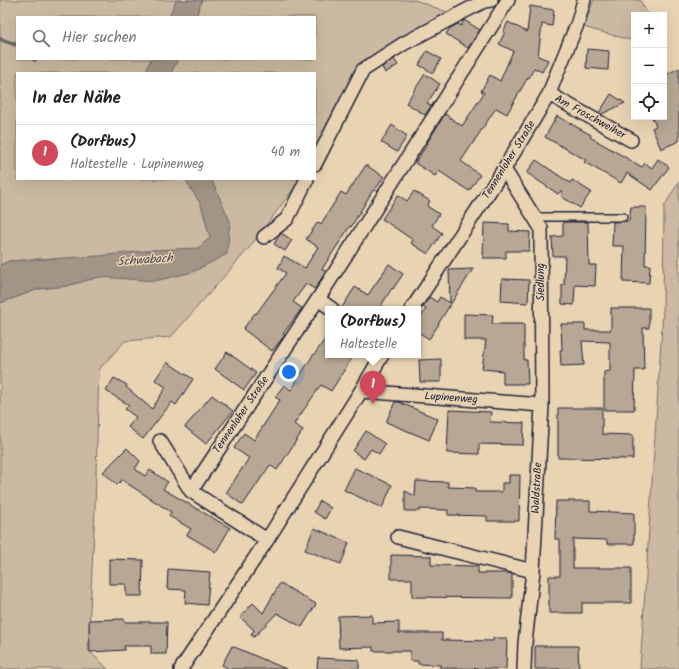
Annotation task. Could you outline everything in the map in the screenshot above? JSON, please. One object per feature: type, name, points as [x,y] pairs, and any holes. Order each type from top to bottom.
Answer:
[{"type":"street","points":[[316,162],[363,70],[403,44],[484,1],[491,0]]},
{"type":"street","name":"Tennenloher Straße","points":[[191,492],[318,299],[508,0]]},
{"type":"street","name":"Tennenloher Straße","points":[[414,306],[504,170],[549,94],[578,22],[584,0]]},
{"type":"street","name":"Am Froschweiher","points":[[549,94],[631,140]]},
{"type":"street","name":"Siedlung","points":[[504,170],[541,228],[542,405]]},
{"type":"street","points":[[264,237],[287,219],[307,180]]},
{"type":"street","points":[[318,299],[328,306]]},
{"type":"street","points":[[181,669],[267,540],[380,358]]},
{"type":"street","name":"Lupinenweg","points":[[361,391],[542,405]]},
{"type":"street","name":"Waldstraße","points":[[524,669],[525,642],[533,571],[542,405]]},
{"type":"street","points":[[160,441],[191,492],[267,540]]},
{"type":"street","points":[[398,537],[533,571]]},
{"type":"lane","points":[[534,217],[623,217]]},
{"type":"shaded area","points":[[0,0],[415,0],[447,12],[359,67],[316,150],[316,72],[16,72],[16,180],[300,180],[249,248],[171,337],[125,341],[99,370],[95,509],[88,650],[108,669],[0,669],[0,303],[39,289],[66,286],[99,277],[53,258],[9,261],[0,265]]},
{"type":"shaded area","points":[[594,0],[640,0],[646,12],[631,12],[631,40],[583,27]]},
{"type":"shaded area","points":[[679,181],[679,669],[640,669],[663,311],[664,207]]},
{"type":"water","points":[[176,0],[202,0],[196,16],[169,16]]},
{"type":"water","points":[[151,60],[178,60],[172,72],[145,72]]},
{"type":"water","name":"Schwabach","points":[[186,180],[212,181],[230,221],[227,254],[193,272],[155,281],[99,277],[66,286],[39,289],[0,303],[0,265],[9,261],[198,248],[210,238],[201,205]]},
{"type":"building","points":[[530,6],[554,10],[552,26],[542,24],[538,56],[548,60],[542,72],[534,68],[507,114],[496,108],[461,161],[480,175],[469,191],[439,171],[435,176],[415,163],[445,114],[462,126],[484,93],[481,91],[490,75],[500,81],[513,51],[499,44],[505,32],[503,32],[508,22],[527,32]]},
{"type":"building","points":[[464,20],[480,30],[468,48],[446,34],[450,28],[458,24],[461,26]]},
{"type":"building","points":[[587,49],[609,51],[608,70],[586,68]]},
{"type":"building","points":[[427,51],[441,59],[433,73],[419,65]]},
{"type":"building","points":[[394,59],[398,65],[385,73],[382,67]]},
{"type":"building","points":[[679,68],[679,141],[661,149],[652,128],[656,126],[653,120],[667,120],[667,74]]},
{"type":"building","points":[[425,74],[440,84],[427,103],[431,106],[425,115],[406,103]]},
{"type":"building","points":[[611,94],[625,103],[602,114],[599,113]]},
{"type":"building","points":[[557,116],[591,135],[590,137],[642,167],[645,163],[652,168],[658,159],[669,167],[652,190],[627,173],[621,183],[584,162],[586,160],[545,137]]},
{"type":"building","points":[[392,125],[407,136],[397,152],[381,142]]},
{"type":"building","points":[[536,160],[570,183],[572,180],[591,192],[580,208],[562,197],[562,190],[558,194],[527,173]]},
{"type":"building","points":[[366,165],[384,177],[374,191],[373,190],[351,227],[350,226],[322,269],[326,271],[315,289],[306,284],[293,302],[302,308],[283,334],[285,335],[272,351],[243,329],[286,273],[278,268],[284,256],[305,268],[318,247],[306,239],[318,222],[321,224],[341,192],[346,195]]},
{"type":"building","points":[[414,191],[430,201],[427,206],[439,214],[432,226],[442,233],[428,254],[411,243],[413,240],[382,219],[398,195],[407,201]]},
{"type":"building","points":[[631,207],[646,207],[645,265],[650,265],[649,283],[623,282],[624,246],[612,246],[613,222],[629,221]]},
{"type":"building","points":[[563,222],[588,222],[589,265],[596,265],[595,286],[575,285],[574,305],[562,304],[565,256],[553,256],[552,237],[563,236]]},
{"type":"building","points":[[484,223],[509,224],[509,231],[530,232],[529,251],[506,251],[506,258],[483,258]]},
{"type":"building","points":[[281,233],[292,240],[285,251],[274,244]]},
{"type":"building","points":[[389,264],[403,274],[381,306],[343,306],[355,287],[368,295]]},
{"type":"building","points":[[473,269],[429,339],[421,334],[421,316],[426,309],[423,307],[429,297],[437,302],[440,297],[450,303],[449,270]]},
{"type":"building","points":[[502,279],[529,280],[528,303],[501,301]]},
{"type":"building","points":[[611,308],[649,308],[649,328],[643,328],[644,370],[635,370],[634,410],[604,410],[604,372],[610,371],[610,342],[582,341],[584,365],[561,366],[561,324],[585,324],[585,330],[611,330]]},
{"type":"building","points":[[464,314],[493,315],[492,324],[524,324],[524,360],[527,360],[528,384],[503,384],[503,371],[482,369],[486,340],[464,340]]},
{"type":"building","points":[[325,339],[325,358],[352,358],[331,391],[321,385],[294,424],[303,430],[277,470],[270,465],[243,505],[226,493],[249,458],[234,448],[244,433],[254,440],[280,400],[275,397],[284,385],[291,390]]},
{"type":"building","points":[[227,352],[256,373],[244,390],[215,369]]},
{"type":"building","points":[[441,359],[441,382],[420,382],[419,360]]},
{"type":"building","points":[[167,362],[193,379],[176,405],[172,402],[143,439],[128,427],[136,417],[125,409],[129,405],[106,391],[114,378],[127,385],[126,387],[152,409],[166,387],[155,380]]},
{"type":"building","points":[[212,395],[233,411],[206,444],[185,427]]},
{"type":"building","points":[[395,402],[399,402],[438,419],[429,440],[386,422]]},
{"type":"building","points":[[558,408],[602,408],[602,434],[633,435],[633,459],[558,458]]},
{"type":"building","points":[[449,410],[491,412],[490,422],[524,423],[523,445],[479,444],[479,454],[447,453]]},
{"type":"building","points":[[366,431],[385,444],[379,454],[371,449],[364,459],[353,451]]},
{"type":"building","points":[[127,448],[140,461],[135,469],[145,476],[150,470],[168,482],[163,489],[230,528],[216,552],[187,535],[191,529],[169,516],[171,512],[122,480],[117,485],[103,472]]},
{"type":"building","points":[[355,468],[392,485],[382,508],[344,490]]},
{"type":"building","points":[[509,475],[520,475],[519,521],[487,521],[487,516],[448,515],[448,510],[420,509],[420,511],[405,511],[405,491],[415,496],[416,481],[448,482],[448,487],[475,488],[475,492],[502,492],[502,483],[509,483]]},
{"type":"building","points":[[320,501],[331,508],[325,519],[314,512]]},
{"type":"building","points":[[556,501],[590,501],[590,511],[634,513],[634,544],[607,544],[607,540],[573,539],[573,568],[631,568],[631,603],[582,603],[582,613],[549,613],[549,576],[560,576],[560,539],[555,539]]},
{"type":"building","points":[[314,528],[349,543],[341,564],[305,550]]},
{"type":"building","points":[[391,555],[431,556],[431,565],[478,566],[478,573],[512,574],[512,598],[412,597],[412,579],[391,579]]},
{"type":"building","points":[[109,559],[143,560],[142,596],[126,596],[126,584],[109,584]]},
{"type":"building","points":[[168,569],[210,572],[207,605],[185,603],[186,590],[167,589]]},
{"type":"building","points":[[280,583],[316,604],[302,627],[277,613],[254,637],[251,635],[254,630],[240,617],[253,603],[263,613]]},
{"type":"building","points":[[372,615],[372,623],[399,622],[399,633],[442,633],[442,640],[493,641],[493,638],[507,638],[506,669],[440,668],[440,665],[418,664],[418,661],[410,661],[410,651],[373,651],[373,647],[339,648],[338,616]]},
{"type":"building","points":[[124,619],[124,622],[167,622],[166,654],[151,654],[151,646],[124,646],[125,650],[90,652],[89,620]]},
{"type":"building","points":[[232,646],[286,669],[229,669],[222,665]]},
{"type":"building","points":[[535,646],[578,646],[579,669],[535,669]]},
{"type":"building","points":[[318,658],[359,660],[359,669],[317,669]]},
{"type":"waterway","points":[[0,39],[16,45]]},
{"type":"place","name":"(Dorfbus)","points":[[373,404]]}]
